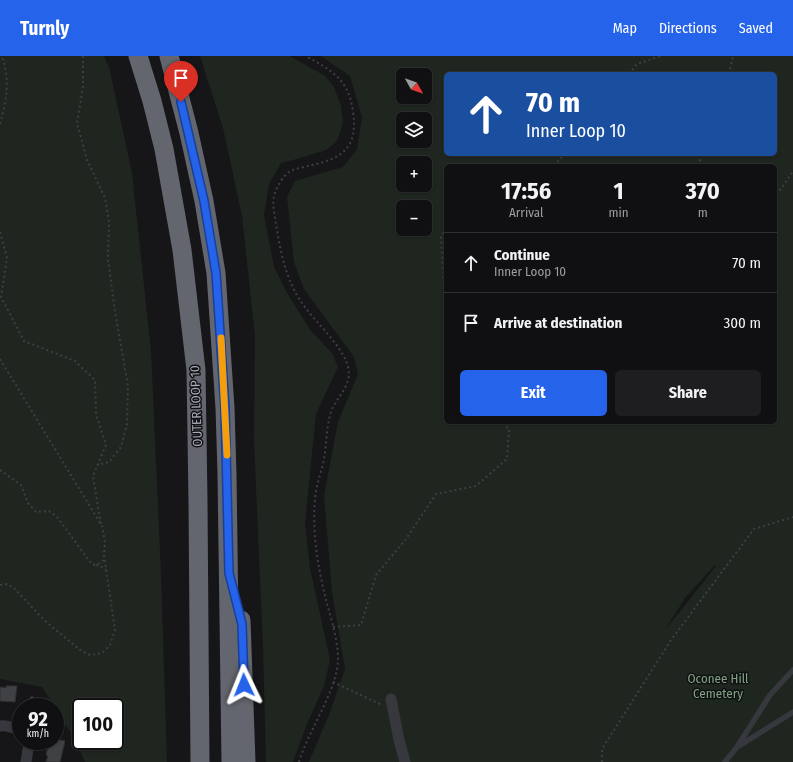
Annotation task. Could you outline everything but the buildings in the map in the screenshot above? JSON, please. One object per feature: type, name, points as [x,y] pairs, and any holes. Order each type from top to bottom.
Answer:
[{"type":"highway","name":"OUTER LOOP 10","points":[[138,56],[152,101],[164,149],[182,250],[196,370],[200,762]]},
{"type":"highway","points":[[169,56],[189,133],[204,201],[216,273],[225,408],[229,573],[230,762]]},
{"type":"highway","points":[[229,573],[242,624],[246,762]]},
{"type":"street","points":[[391,699],[405,762]]},
{"type":"street","points":[[0,726],[4,725],[12,728]]},
{"type":"street","points":[[26,762],[28,750]]},
{"type":"lane","points":[[725,762],[737,747],[770,695],[793,670]]},
{"type":"lane","points":[[737,747],[793,712]]},
{"type":"path","points":[[0,124],[6,100],[7,72],[2,56]]},
{"type":"path","points":[[83,56],[83,87],[77,123],[87,160],[105,198],[109,222],[108,258],[115,312],[128,386],[127,424],[121,447],[109,462],[97,466]]},
{"type":"path","points":[[299,762],[333,682],[338,661],[333,626],[316,551],[315,502],[316,489],[324,459],[329,418],[334,406],[348,384],[349,369],[341,351],[300,302],[287,276],[277,229],[274,209],[274,195],[284,176],[291,171],[325,162],[340,155],[349,147],[353,134],[354,120],[349,96],[340,78],[306,56]]},
{"type":"path","points":[[631,72],[637,64],[661,56]]},
{"type":"path","points":[[729,72],[733,56]]},
{"type":"path","points":[[556,164],[562,156]]},
{"type":"path","points":[[777,192],[781,189],[793,171]]},
{"type":"path","points":[[0,232],[7,258],[1,297],[24,341],[75,361],[95,380],[96,414],[106,445],[93,476],[105,542],[104,555],[115,630],[110,645],[102,653],[90,655],[80,650],[44,620],[14,588],[7,584],[0,585]]},
{"type":"path","points":[[444,232],[441,237],[444,286]]},
{"type":"path","points":[[0,359],[102,526]]},
{"type":"path","points":[[333,626],[361,625],[376,574],[406,540],[436,494],[476,486],[507,459],[509,429],[504,424]]},
{"type":"path","points":[[0,470],[21,485],[28,503],[36,512],[49,511],[57,517],[90,563],[102,567],[107,572]]},
{"type":"path","points":[[602,762],[602,749],[671,640],[754,529],[793,517]]},
{"type":"path","points":[[95,565],[101,562],[104,555]]},
{"type":"path","points":[[333,682],[394,711]]},
{"type":"green space","points":[[0,56],[104,56],[109,67],[132,173],[151,351],[161,573],[167,762],[85,762],[80,750],[124,750],[124,698],[72,698],[72,735],[64,722],[64,698],[49,698],[42,687],[0,679]]},
{"type":"green space","points":[[200,56],[290,56],[325,76],[334,87],[341,106],[343,123],[337,141],[326,150],[281,163],[269,184],[264,215],[274,267],[287,293],[311,331],[332,353],[338,367],[316,414],[305,523],[310,568],[330,660],[324,686],[307,724],[293,762],[266,762],[263,648],[254,441],[255,336],[242,216],[223,128]]},
{"type":"green space","name":"Oconee Hill Cemetery","points":[[321,56],[793,56],[793,762],[309,762],[330,712],[345,669],[332,592],[324,496],[338,422],[358,374],[354,357],[304,289],[294,262],[287,197],[295,181],[343,167],[357,149],[362,117],[350,76]],"holes":[[[715,565],[716,566],[665,630],[685,598]]]},
{"type":"slow traffic","points":[[221,338],[227,455]]},
{"type":"route","points":[[181,102],[204,201],[216,273],[225,408],[229,573],[242,624],[244,685]]}]
